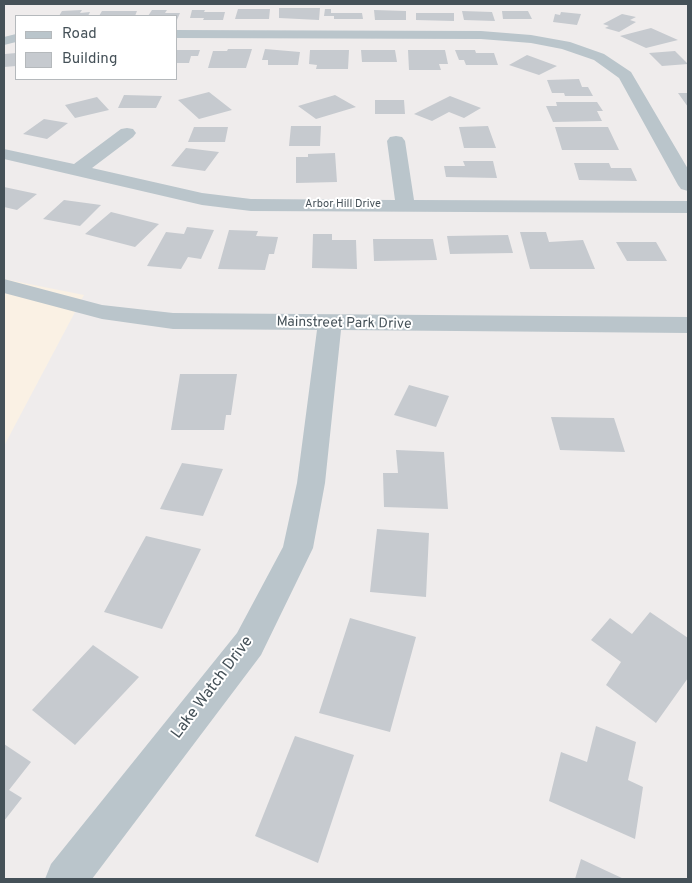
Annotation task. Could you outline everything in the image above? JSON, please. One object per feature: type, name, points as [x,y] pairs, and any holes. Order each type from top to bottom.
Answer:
[{"type":"street","points":[[178,34],[481,35],[531,39],[565,45],[599,57],[625,75],[688,185]]},
{"type":"street","points":[[78,170],[127,133]]},
{"type":"street","points":[[396,141],[405,204]]},
{"type":"street","name":"Arbor Hill Drive","points":[[4,154],[202,198],[251,205],[405,204],[688,207]]},
{"type":"street","name":"Mainstreet Park Drive","points":[[4,286],[102,312],[173,321],[330,324],[688,325]]},
{"type":"street","name":"Lake Watch Drive","points":[[66,879],[249,644],[298,548],[311,483],[330,324]]},
{"type":"shaded area","points":[[4,279],[84,295],[4,446]]},
{"type":"building","points":[[279,8],[320,8],[319,20],[279,18]]},
{"type":"building","points":[[238,9],[270,9],[269,19],[235,19]]},
{"type":"building","points":[[325,9],[331,9],[331,13],[362,13],[363,19],[334,19],[334,16],[324,16]]},
{"type":"building","points":[[82,10],[80,13],[90,12],[88,15],[60,15],[62,11]]},
{"type":"building","points":[[152,10],[167,10],[165,13],[180,13],[178,18],[178,15],[149,15]]},
{"type":"building","points":[[192,10],[225,12],[223,20],[203,20],[204,18],[190,18]]},
{"type":"building","points":[[374,10],[406,11],[406,20],[375,20]]},
{"type":"building","points":[[102,11],[137,11],[135,15],[100,15]]},
{"type":"building","points":[[462,11],[492,12],[495,21],[464,20]]},
{"type":"building","points":[[502,11],[528,11],[532,19],[503,19]]},
{"type":"building","points":[[561,12],[581,14],[577,25],[553,22],[555,14],[560,15]]},
{"type":"building","points":[[416,13],[454,13],[454,21],[416,20]]},
{"type":"building","points":[[622,14],[636,17],[630,20],[636,22],[619,32],[605,28],[609,26],[603,24]]},
{"type":"building","points":[[651,28],[678,40],[646,48],[620,36]]},
{"type":"building","points":[[228,49],[252,49],[246,68],[208,68],[213,51],[227,51]]},
{"type":"building","points":[[265,49],[300,52],[298,65],[268,65],[268,60],[262,60]]},
{"type":"building","points":[[178,50],[200,50],[198,56],[191,56],[189,63],[178,63]]},
{"type":"building","points":[[310,50],[349,50],[348,69],[316,69],[317,65],[309,64]]},
{"type":"building","points":[[361,50],[395,50],[397,62],[362,62]]},
{"type":"building","points":[[408,50],[445,50],[448,64],[439,64],[441,70],[409,70]]},
{"type":"building","points":[[455,50],[475,50],[476,53],[494,53],[498,65],[466,65],[464,60],[459,60]]},
{"type":"building","points":[[675,51],[688,64],[662,66],[649,53]]},
{"type":"building","points":[[15,53],[15,66],[4,67],[5,54]]},
{"type":"building","points":[[527,55],[557,66],[539,75],[509,65]]},
{"type":"building","points":[[579,79],[582,87],[588,87],[593,96],[565,96],[564,93],[552,93],[547,80]]},
{"type":"building","points":[[209,92],[232,110],[199,119],[178,100]]},
{"type":"building","points":[[678,93],[688,93],[688,107]]},
{"type":"building","points":[[124,95],[162,96],[156,108],[118,108]]},
{"type":"building","points":[[335,95],[356,107],[316,119],[298,106]]},
{"type":"building","points":[[450,96],[481,108],[464,118],[449,112],[432,121],[414,114]]},
{"type":"building","points":[[97,97],[109,110],[75,118],[65,105]]},
{"type":"building","points":[[375,100],[404,100],[405,114],[375,114]]},
{"type":"building","points":[[556,102],[597,102],[603,111],[597,111],[602,121],[553,122],[546,106],[557,106]]},
{"type":"building","points":[[44,119],[68,123],[47,139],[23,134]]},
{"type":"building","points":[[291,126],[321,126],[320,146],[289,146]]},
{"type":"building","points":[[488,126],[496,148],[464,148],[459,127]]},
{"type":"building","points":[[194,127],[228,127],[225,142],[188,142]]},
{"type":"building","points":[[555,127],[608,127],[619,150],[562,150]]},
{"type":"building","points":[[186,148],[219,152],[205,171],[171,166]]},
{"type":"building","points":[[335,153],[337,182],[296,183],[296,157],[308,157],[308,154]]},
{"type":"building","points":[[463,161],[493,161],[497,178],[446,177],[444,166],[465,166]]},
{"type":"building","points":[[574,163],[609,163],[611,168],[631,168],[637,181],[579,180]]},
{"type":"building","points":[[4,187],[37,194],[17,210],[4,207]]},
{"type":"building","points":[[64,200],[101,205],[80,226],[43,219]]},
{"type":"building","points":[[111,212],[159,224],[135,247],[85,234]]},
{"type":"building","points":[[187,227],[214,230],[201,259],[188,257],[181,269],[147,266],[166,232],[184,234]]},
{"type":"building","points":[[229,230],[258,231],[256,236],[278,237],[274,254],[269,254],[265,270],[218,269]]},
{"type":"building","points":[[520,232],[546,232],[549,242],[583,240],[595,269],[530,269]]},
{"type":"building","points":[[313,234],[332,234],[332,240],[356,240],[357,269],[312,268]]},
{"type":"building","points":[[508,235],[513,253],[450,254],[447,236]]},
{"type":"building","points":[[373,239],[433,239],[437,260],[374,261]]},
{"type":"building","points":[[616,242],[656,242],[667,261],[627,261]]},
{"type":"building","points":[[180,374],[237,374],[231,415],[226,415],[224,430],[171,430]]},
{"type":"building","points":[[409,385],[449,396],[436,427],[394,415]]},
{"type":"building","points":[[551,417],[614,418],[625,452],[560,450]]},
{"type":"building","points":[[396,450],[444,452],[448,509],[384,507],[383,473],[398,473]]},
{"type":"building","points":[[182,463],[223,469],[203,516],[160,509]]},
{"type":"building","points":[[377,529],[429,533],[426,597],[370,592]]},
{"type":"building","points":[[146,536],[201,549],[162,629],[104,612]]},
{"type":"building","points":[[650,612],[688,638],[688,678],[656,723],[606,685],[621,662],[591,640],[610,618],[632,634]]},
{"type":"building","points":[[350,618],[416,637],[390,732],[319,713]]},
{"type":"building","points":[[93,645],[139,677],[75,745],[32,710]]},
{"type":"building","points":[[596,726],[636,742],[628,780],[643,787],[635,839],[549,801],[561,752],[587,762]]},
{"type":"building","points":[[295,736],[354,755],[318,863],[255,836]]},
{"type":"building","points":[[4,744],[31,762],[9,790],[22,798],[4,821]]},
{"type":"building","points":[[581,859],[624,879],[575,879]]}]
